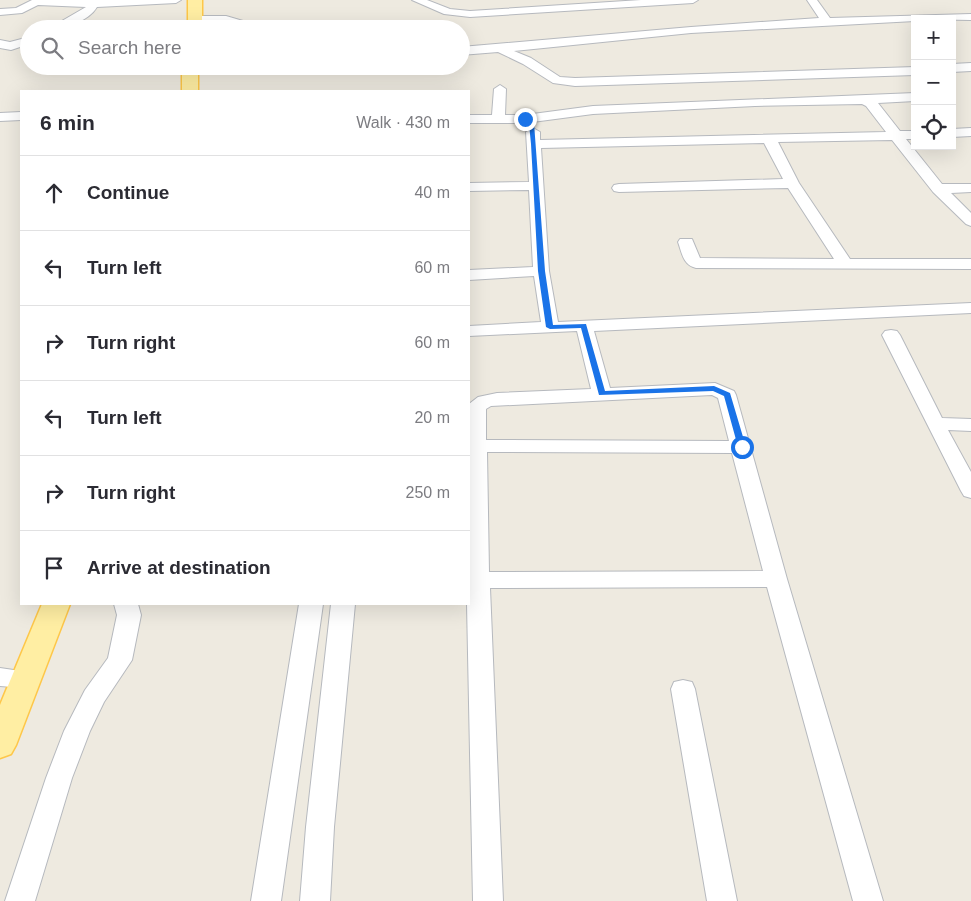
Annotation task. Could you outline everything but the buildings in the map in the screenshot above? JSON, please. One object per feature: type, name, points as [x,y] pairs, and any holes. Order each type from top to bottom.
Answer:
[{"type":"main road","points":[[195,0],[196,20]]},
{"type":"main road","points":[[190,75],[190,90]]},
{"type":"main road","points":[[0,746],[13,678],[55,605]]},
{"type":"street","points":[[0,12],[18,11],[39,1],[94,4],[176,0]]},
{"type":"street","points":[[416,0],[442,10],[470,14],[643,0]]},
{"type":"street","points":[[431,0],[456,8],[478,10],[693,0]]},
{"type":"street","points":[[812,0],[826,21]]},
{"type":"street","points":[[72,20],[89,11],[94,4]]},
{"type":"street","points":[[908,5],[911,16]]},
{"type":"street","points":[[956,18],[971,17]]},
{"type":"street","points":[[470,51],[691,30],[826,21],[911,19]]},
{"type":"street","points":[[4,46],[20,42]]},
{"type":"street","points":[[499,49],[527,61],[558,80],[575,82],[911,71]]},
{"type":"street","points":[[956,68],[971,67]]},
{"type":"street","points":[[498,118],[500,90]]},
{"type":"street","points":[[470,118],[525,119],[593,110],[911,97]]},
{"type":"street","points":[[863,100],[871,103],[938,189],[971,221]]},
{"type":"street","points":[[0,118],[20,116]]},
{"type":"street","points":[[525,119],[531,123],[534,144],[542,271],[550,327]]},
{"type":"street","points":[[956,133],[971,132]]},
{"type":"street","points":[[534,144],[911,135]]},
{"type":"street","points":[[769,139],[792,183],[844,263]]},
{"type":"street","points":[[619,188],[792,183]]},
{"type":"street","points":[[470,187],[536,186]]},
{"type":"street","points":[[938,189],[971,188]]},
{"type":"street","points":[[686,242],[693,261],[696,263],[971,264]]},
{"type":"street","points":[[470,275],[542,271]]},
{"type":"street","points":[[470,331],[971,308]]},
{"type":"street","points":[[584,325],[602,394]]},
{"type":"street","points":[[891,336],[971,491]]},
{"type":"street","points":[[488,901],[478,580],[476,407],[485,401],[714,388],[727,395],[776,579],[868,901]]},
{"type":"street","points":[[935,424],[971,425]]},
{"type":"street","points":[[477,446],[742,447]]},
{"type":"street","points":[[478,580],[776,579]]},
{"type":"street","points":[[20,901],[59,778],[77,731],[94,697],[120,660],[128,615],[126,605]]},
{"type":"street","points":[[266,901],[311,605]]},
{"type":"street","points":[[315,901],[320,827],[344,605]]},
{"type":"street","points":[[683,689],[722,901]]},
{"type":"route","points":[[525,119],[531,123],[534,144],[542,271],[550,327],[584,325],[602,394],[714,388],[727,395],[742,447]]}]
